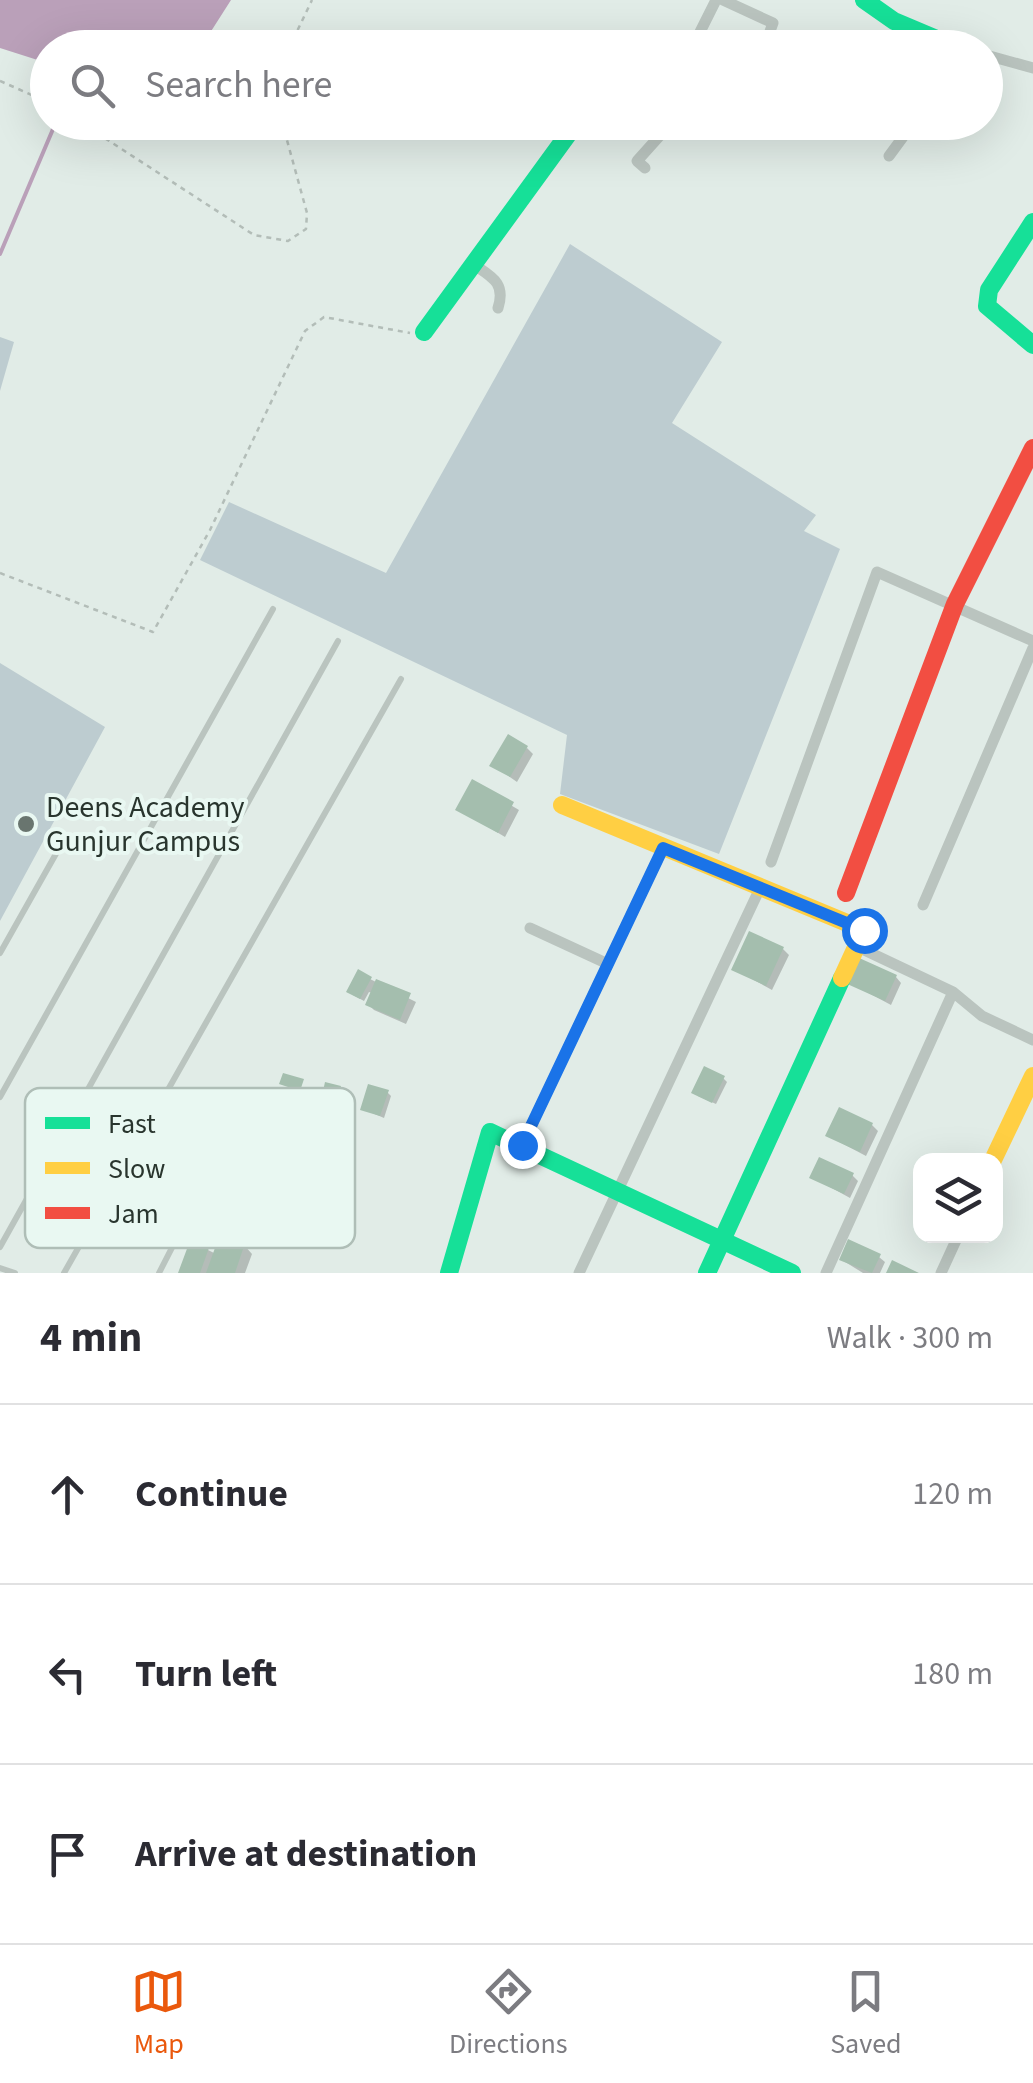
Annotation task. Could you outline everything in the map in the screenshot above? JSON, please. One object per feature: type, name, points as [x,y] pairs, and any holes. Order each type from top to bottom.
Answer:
[{"type":"street","points":[[702,30],[719,0],[773,23],[770,30]]},
{"type":"street","points":[[864,0],[915,30]]},
{"type":"street","points":[[1003,59],[1033,68]]},
{"type":"street","points":[[424,332],[564,140]]},
{"type":"street","points":[[645,168],[638,162],[657,140]]},
{"type":"street","points":[[889,156],[901,140]]},
{"type":"street","points":[[1033,222],[990,290],[987,306],[1033,345]]},
{"type":"street","points":[[473,264],[498,282],[502,293],[498,308]]},
{"type":"street","points":[[846,893],[954,604],[1033,448]]},
{"type":"street","points":[[770,862],[877,572],[954,604],[1033,645],[922,905]]},
{"type":"street","points":[[562,804],[862,926],[865,933],[707,1273]]},
{"type":"street","points":[[522,1145],[663,848]]},
{"type":"street","points":[[579,1273],[762,886]]},
{"type":"street","points":[[530,928],[608,964]]},
{"type":"street","points":[[858,947],[953,992],[982,1016],[1033,1040]]},
{"type":"street","points":[[826,1273],[953,992]]},
{"type":"street","points":[[997,1153],[1033,1076]]},
{"type":"street","points":[[449,1273],[486,1136],[495,1132],[792,1273]]},
{"type":"street","points":[[941,1273],[955,1243]]},
{"type":"lane","points":[[0,1097],[273,608]]},
{"type":"lane","points":[[89,1088],[338,641]]},
{"type":"lane","points":[[169,1088],[401,679]]},
{"type":"lane","points":[[0,953],[66,836]]},
{"type":"lane","points":[[0,1248],[25,1203]]},
{"type":"lane","points":[[64,1273],[78,1248]]},
{"type":"lane","points":[[160,1273],[173,1248]]},
{"type":"lane","points":[[0,1268],[15,1273]]},
{"type":"path","points":[[298,30],[312,0]]},
{"type":"path","points":[[0,81],[30,94]]},
{"type":"path","points":[[107,140],[254,236],[288,241],[306,230],[307,213],[287,140]]},
{"type":"path","points":[[0,573],[153,632],[210,530],[305,331],[324,317],[377,324],[402,334],[424,332]]},
{"type":"shaded area","points":[[0,0],[231,0],[212,30],[30,30],[30,58],[0,48]]},
{"type":"shaded area","points":[[570,244],[722,342],[672,423],[816,515],[804,531],[840,549],[719,854],[560,794],[567,735],[200,560],[229,502],[386,573]]},
{"type":"shaded area","points":[[0,337],[14,342],[0,391]]},
{"type":"shaded area","name":"Deens Academy Gunjur Campus","points":[[0,663],[105,727],[0,921]]},
{"type":"building","points":[[508,734],[528,746],[510,777],[489,766]]},
{"type":"building","points":[[472,779],[514,802],[498,833],[455,810]]},
{"type":"building","points":[[749,931],[784,947],[766,986],[731,970]]},
{"type":"building","points":[[857,957],[897,975],[885,1001],[845,983]]},
{"type":"building","points":[[358,969],[372,977],[360,999],[346,992]]},
{"type":"building","points":[[376,979],[411,993],[400,1020],[365,1005]]},
{"type":"building","points":[[704,1066],[725,1076],[712,1103],[691,1093]]},
{"type":"building","points":[[283,1073],[304,1079],[301,1088],[279,1084]]},
{"type":"building","points":[[325,1082],[341,1086],[340,1088],[324,1088]]},
{"type":"building","points":[[368,1084],[389,1090],[380,1116],[360,1110]]},
{"type":"building","points":[[839,1107],[873,1123],[860,1152],[825,1136]]},
{"type":"building","points":[[819,1157],[854,1173],[844,1194],[809,1178]]},
{"type":"building","points":[[848,1239],[881,1254],[872,1273],[839,1260]]},
{"type":"building","points":[[187,1248],[209,1248],[200,1273],[178,1273]]},
{"type":"building","points":[[215,1248],[243,1248],[235,1273],[206,1273]]},
{"type":"building","points":[[892,1260],[919,1273],[886,1273]]},
{"type":"waterway","points":[[0,254],[48,140]]},
{"type":"traffic: fast","points":[[864,0],[915,30]]},
{"type":"traffic: fast","points":[[424,332],[564,140]]},
{"type":"traffic: fast","points":[[1033,222],[989,290],[987,306],[1033,345]]},
{"type":"traffic: fast","points":[[707,1273],[842,978]]},
{"type":"traffic: fast","points":[[449,1273],[490,1132],[792,1273]]},
{"type":"traffic: slow","points":[[562,805],[864,930],[842,978]]},
{"type":"traffic: slow","points":[[996,1153],[1033,1076]]},
{"type":"traffic: jam","points":[[846,893],[955,604],[1033,448]]},
{"type":"place","name":"Deens Academy Gunjur Campus","points":[[26,824]]},
{"type":"route","points":[[522,1145],[663,848],[838,916],[864,930]]}]
